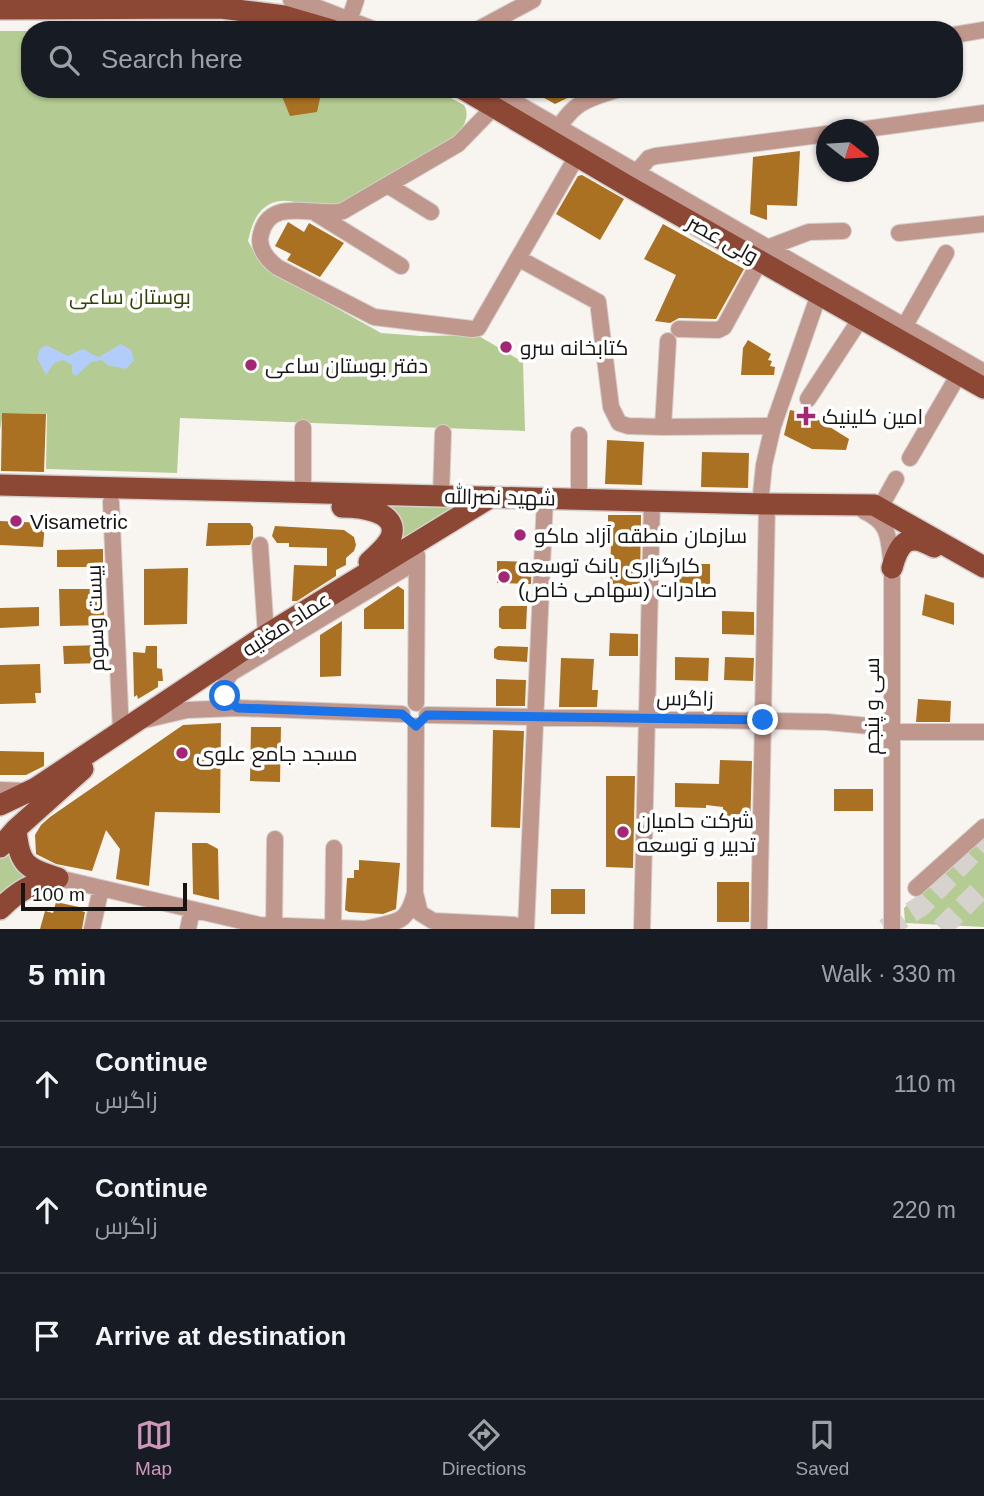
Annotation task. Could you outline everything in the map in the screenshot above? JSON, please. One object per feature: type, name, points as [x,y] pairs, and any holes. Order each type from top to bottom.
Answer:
[{"type":"main road","points":[[0,9],[221,8],[313,21]]},
{"type":"main road","name":"ولی عصر","points":[[493,98],[555,134],[577,156],[631,179],[764,254],[819,294],[862,318],[901,332],[959,374],[984,388]]},
{"type":"main road","name":"شهید نصرالله","points":[[0,485],[111,495]]},
{"type":"main road","name":"شهید نصرالله","points":[[259,498],[303,493],[869,504],[984,567]]},
{"type":"main road","name":"شهید نصرالله","points":[[0,500],[111,495],[259,498],[365,507],[387,520],[391,527],[391,536],[345,586]]},
{"type":"main road","name":"عماد مغنیه","points":[[0,847],[96,758],[101,746],[243,658],[266,635],[345,586],[417,551],[491,497]]},
{"type":"main road","points":[[892,568],[898,547],[906,541],[917,540],[984,580]]},
{"type":"main road","points":[[0,805],[32,790],[101,746]]},
{"type":"main road","points":[[16,830],[19,853],[23,860],[42,873],[58,878]]},
{"type":"main road","points":[[1,929],[4,904],[32,884],[58,878]]},
{"type":"street","points":[[291,0],[332,21]]},
{"type":"street","points":[[345,21],[356,0]]},
{"type":"street","points":[[494,21],[533,0]]},
{"type":"street","points":[[963,33],[984,30]]},
{"type":"street","points":[[493,98],[464,139],[343,211],[327,214],[287,209],[277,213],[268,221],[261,234],[261,247],[266,258],[277,267],[374,317],[478,328],[577,156]]},
{"type":"street","points":[[596,98],[576,106],[564,117],[555,134],[631,179],[649,158],[656,156],[816,135]]},
{"type":"street","points":[[879,127],[984,113]]},
{"type":"street","points":[[389,186],[431,212]]},
{"type":"street","points":[[315,212],[401,266]]},
{"type":"street","points":[[899,233],[984,224]]},
{"type":"street","points":[[663,427],[674,335],[718,330],[723,327],[764,254],[809,232],[843,231]]},
{"type":"street","points":[[901,332],[946,253]]},
{"type":"street","points":[[764,254],[901,332],[984,372]]},
{"type":"street","points":[[518,258],[593,298],[600,306],[611,407],[614,417],[623,425],[773,426]]},
{"type":"street","points":[[759,929],[764,465],[773,426],[819,294]]},
{"type":"street","points":[[808,399],[862,318]]},
{"type":"street","points":[[910,457],[959,374]]},
{"type":"street","points":[[303,428],[303,493]]},
{"type":"street","points":[[441,496],[443,433]]},
{"type":"street","points":[[579,435],[579,499]]},
{"type":"street","points":[[880,508],[897,479]]},
{"type":"street","name":"بیست وسوم","points":[[111,495],[129,727]]},
{"type":"street","points":[[415,893],[420,914],[428,919],[514,925],[525,929],[545,498]]},
{"type":"street","points":[[642,929],[652,501]]},
{"type":"street","name":"سی و پنجم","points":[[849,505],[878,518],[886,527],[892,568],[892,701],[888,730],[882,929]]},
{"type":"street","points":[[260,545],[266,635]]},
{"type":"street","points":[[58,878],[274,927],[366,929],[404,918],[411,908],[415,893],[419,715],[417,551]]},
{"type":"street","name":"عماد مغنیه","points":[[238,708],[228,701],[224,689],[231,673],[243,658],[417,551]]},
{"type":"street","points":[[827,722],[876,716],[892,701]]},
{"type":"street","points":[[129,727],[187,710],[238,708],[419,715]]},
{"type":"street","name":"زاگرس","points":[[419,715],[763,720],[827,722],[888,730],[984,732]]},
{"type":"street","name":"سی و پنجم","points":[[888,730],[892,929]]},
{"type":"street","points":[[0,790],[32,790]]},
{"type":"street","points":[[916,888],[984,828]]},
{"type":"street","points":[[274,927],[275,839]]},
{"type":"street","points":[[333,928],[334,848]]},
{"type":"street","points":[[92,929],[102,888]]},
{"type":"street","points":[[188,929],[192,910]]},
{"type":"green space","name":"بوستان ساعی","points":[[0,31],[21,31],[21,98],[451,98],[464,105],[466,118],[461,130],[402,174],[336,210],[285,201],[268,205],[257,216],[248,241],[260,262],[272,272],[381,333],[421,336],[477,335],[523,362],[525,431],[180,418],[177,473],[46,469],[47,414],[3,413],[0,430]]},
{"type":"green space","points":[[372,499],[461,501],[396,547]]},
{"type":"green space","points":[[984,834],[984,927],[905,923],[904,908]]},
{"type":"green space","points":[[10,841],[28,873],[25,879],[0,894],[0,853]]},
{"type":"water","points":[[121,344],[131,350],[134,360],[126,369],[107,365],[102,360],[91,362],[76,376],[72,373],[72,365],[63,360],[54,363],[46,375],[37,358],[40,349],[46,345],[68,356],[85,349],[99,357]]},
{"type":"building","points":[[283,98],[320,98],[317,112],[290,116]]},
{"type":"building","points":[[544,98],[567,98],[555,104]]},
{"type":"building","points":[[800,151],[797,206],[767,205],[767,220],[750,214],[753,157]]},
{"type":"building","points":[[582,175],[624,199],[600,240],[556,214],[578,176]]},
{"type":"building","points":[[288,222],[304,232],[309,223],[344,243],[320,277],[287,260],[291,254],[275,246]]},
{"type":"building","points":[[663,224],[744,269],[716,319],[679,318],[670,323],[655,321],[676,275],[644,259]]},
{"type":"building","points":[[748,340],[771,354],[768,360],[772,361],[770,366],[775,367],[774,375],[741,375],[743,348]]},
{"type":"building","points":[[790,410],[809,414],[849,439],[846,450],[812,449],[784,435]]},
{"type":"building","points":[[2,413],[46,414],[44,472],[1,471]]},
{"type":"building","points":[[607,440],[644,442],[642,485],[605,484]]},
{"type":"building","points":[[702,452],[749,453],[748,488],[701,487]]},
{"type":"building","points":[[608,515],[641,515],[640,586],[610,586],[611,539],[608,539]]},
{"type":"building","points":[[0,521],[45,523],[43,547],[0,545]]},
{"type":"building","points":[[208,523],[250,523],[253,527],[253,538],[250,545],[206,546]]},
{"type":"building","points":[[275,526],[344,530],[354,537],[356,545],[346,558],[346,565],[336,570],[336,576],[297,601],[292,601],[294,565],[327,566],[327,548],[289,547],[289,543],[277,543],[272,536]]},
{"type":"building","points":[[103,549],[103,567],[57,567],[57,550]]},
{"type":"building","points":[[497,561],[532,562],[531,584],[497,583]]},
{"type":"building","points":[[677,564],[710,564],[710,587],[676,587]]},
{"type":"building","points":[[188,568],[187,624],[144,625],[144,569]]},
{"type":"building","points":[[398,586],[404,590],[404,629],[364,629],[364,609]]},
{"type":"building","points":[[59,589],[102,589],[105,625],[60,626]]},
{"type":"building","points":[[925,594],[954,603],[954,625],[922,615]]},
{"type":"building","points":[[502,606],[527,606],[526,629],[499,627],[499,609]]},
{"type":"building","points":[[39,607],[39,626],[0,628],[0,608]]},
{"type":"building","points":[[722,611],[754,612],[754,635],[722,634]]},
{"type":"building","points":[[342,621],[341,676],[320,677],[320,635]]},
{"type":"building","points":[[610,633],[638,634],[638,656],[609,656]]},
{"type":"building","points":[[105,645],[105,663],[64,664],[63,646]]},
{"type":"building","points":[[146,646],[157,646],[157,668],[162,669],[163,681],[158,681],[158,687],[138,699],[137,695],[134,697],[133,652],[145,653]]},
{"type":"building","points":[[498,646],[528,647],[527,662],[494,658],[494,649]]},
{"type":"building","points":[[675,657],[709,658],[708,681],[675,680]]},
{"type":"building","points":[[725,657],[754,658],[753,681],[724,680]]},
{"type":"building","points":[[561,658],[594,659],[592,690],[598,690],[597,707],[559,707]]},
{"type":"building","points":[[40,664],[41,693],[35,693],[36,703],[0,704],[0,665]]},
{"type":"building","points":[[496,679],[526,680],[525,706],[496,706]]},
{"type":"building","points":[[918,699],[951,701],[950,722],[916,722]]},
{"type":"building","points":[[221,723],[220,813],[155,812],[149,886],[116,879],[120,849],[106,830],[92,871],[56,864],[36,854],[35,835],[50,817],[183,725]]},
{"type":"building","points":[[251,727],[281,727],[280,782],[250,781]]},
{"type":"building","points":[[493,730],[524,731],[520,828],[491,827]]},
{"type":"building","points":[[0,751],[44,752],[44,766],[26,775],[0,775]]},
{"type":"building","points":[[720,760],[752,761],[750,829],[723,828],[723,807],[675,807],[675,783],[719,784]]},
{"type":"building","points":[[606,776],[635,776],[633,868],[606,867]]},
{"type":"building","points":[[834,789],[873,789],[873,811],[834,811]]},
{"type":"building","points":[[192,843],[207,843],[218,849],[219,900],[193,894]]},
{"type":"building","points":[[359,860],[400,863],[396,909],[383,914],[345,910],[347,878],[354,878],[354,870],[359,870]]},
{"type":"building","points":[[717,882],[749,882],[749,922],[717,922]]},
{"type":"building","points":[[551,889],[585,889],[585,914],[551,914]]},
{"type":"building","points":[[56,902],[79,907],[78,910],[85,912],[82,929],[40,929],[45,911],[53,913]]},
{"type":"tunnel","points":[[885,929],[921,906],[984,841]]},
{"type":"tunnel","points":[[941,929],[984,886]]},
{"type":"place","name":"کتابخانه سرو","points":[[506,347]]},
{"type":"place","name":"دفتر بوستان ساعی","points":[[251,365]]},
{"type":"place","name":"امین کلینیک","points":[[806,416]]},
{"type":"place","name":"Visametric","points":[[16,521]]},
{"type":"place","name":"سازمان منطقه آزاد ماکو","points":[[520,535]]},
{"type":"place","name":"کارگزاری بانک توسعه صادرات (سهامی خاص)","points":[[504,577]]},
{"type":"place","name":"مسجد جامع علوی","points":[[182,753]]},
{"type":"place","name":"شرکت حامیان تدبیر و توسعه","points":[[623,832]]},
{"type":"route","points":[[225,696],[238,708],[402,714],[416,726],[427,715],[763,720]]}]
